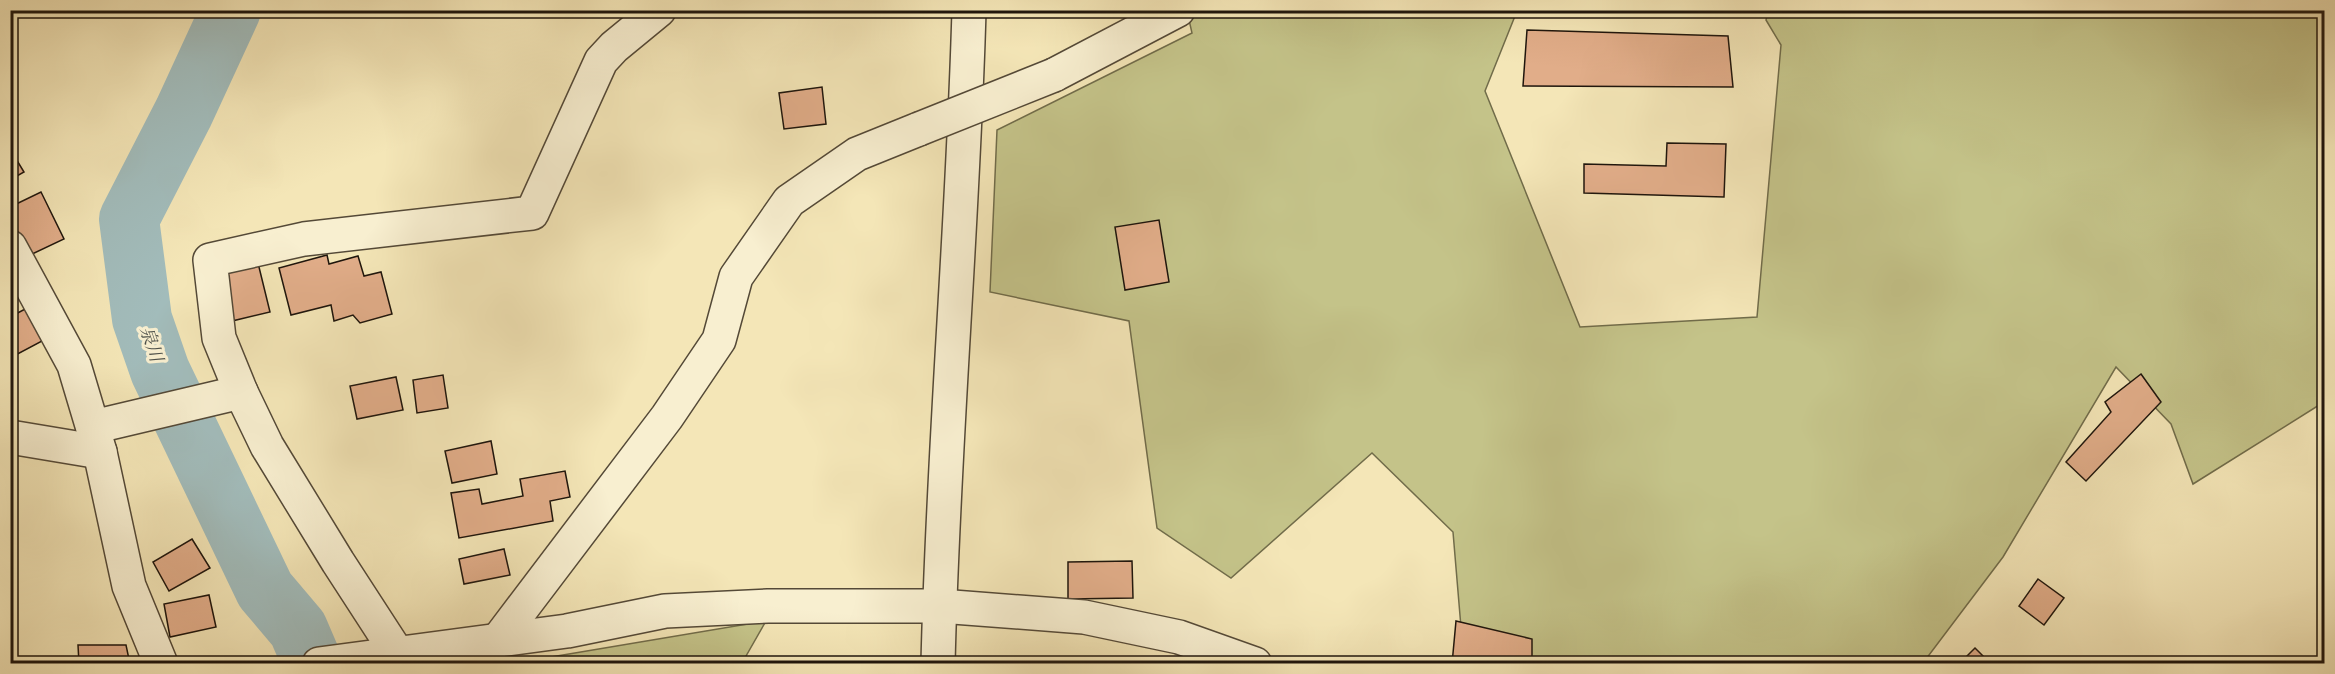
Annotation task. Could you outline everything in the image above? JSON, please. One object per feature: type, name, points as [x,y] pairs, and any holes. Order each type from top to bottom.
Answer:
[{"type":"street","points":[[397,653],[267,446],[241,392],[219,338],[210,260],[304,238],[532,213],[565,145],[601,61],[614,47],[659,10]]},
{"type":"street","points":[[938,663],[965,152],[969,10]]},
{"type":"street","points":[[498,640],[667,417],[719,340],[736,276],[789,201],[857,154],[1054,75],[1178,10]]},
{"type":"street","points":[[10,247],[74,364],[103,433],[129,586],[161,663]]},
{"type":"street","points":[[10,437],[103,433],[241,392]]},
{"type":"street","points":[[332,662],[567,631],[665,611],[768,606],[940,606],[1084,617],[1179,637],[1256,663]]},
{"type":"shaded area","points":[[1187,11],[1517,11],[1485,91],[1580,327],[1757,317],[1781,45],[1766,20],[1768,11],[2324,11],[2324,402],[2193,484],[2171,424],[2116,367],[2003,557],[1923,663],[1464,663],[1453,532],[1372,453],[1231,578],[1157,528],[1129,321],[990,292],[997,130],[1192,33]]},
{"type":"shaded area","points":[[766,621],[742,663],[497,664],[545,658]]},
{"type":"building","points":[[1527,30],[1728,36],[1733,87],[1523,86]]},
{"type":"building","points":[[822,87],[826,124],[784,129],[779,93]]},
{"type":"building","points":[[1667,143],[1726,144],[1724,197],[1584,193],[1584,164],[1666,166]]},
{"type":"building","points":[[10,149],[24,172],[10,180]]},
{"type":"building","points":[[41,192],[64,239],[28,256],[10,220],[10,207]]},
{"type":"building","points":[[1159,220],[1169,282],[1125,290],[1115,227]]},
{"type":"building","points":[[327,255],[329,264],[358,256],[364,276],[381,272],[392,314],[360,323],[353,315],[334,321],[331,305],[291,315],[279,268]]},
{"type":"building","points":[[258,263],[270,312],[232,321],[220,272]]},
{"type":"building","points":[[27,308],[44,340],[10,358],[10,317]]},
{"type":"building","points":[[2141,374],[2161,402],[2086,481],[2066,462],[2111,412],[2105,402]]},
{"type":"building","points":[[443,375],[448,408],[417,413],[413,380]]},
{"type":"building","points":[[396,377],[403,410],[357,419],[350,386]]},
{"type":"building","points":[[491,441],[497,474],[452,483],[445,451]]},
{"type":"building","points":[[565,471],[570,497],[550,501],[553,521],[459,538],[451,493],[479,489],[482,504],[523,496],[520,479]]},
{"type":"building","points":[[192,539],[210,568],[169,591],[153,562]]},
{"type":"building","points":[[504,549],[510,575],[464,584],[459,559]]},
{"type":"building","points":[[1132,561],[1133,598],[1068,599],[1068,562]]},
{"type":"building","points":[[2038,579],[2064,598],[2044,625],[2019,606]]},
{"type":"building","points":[[209,595],[216,627],[170,637],[164,604]]},
{"type":"building","points":[[1456,621],[1532,639],[1532,664],[1452,664]]},
{"type":"building","points":[[78,645],[126,645],[130,664],[79,664]]},
{"type":"building","points":[[1975,648],[1991,664],[1959,664]]},
{"type":"waterway","name":"泉川","points":[[231,10],[184,112],[129,219],[142,319],[160,371],[265,590],[298,629],[313,664]]}]
